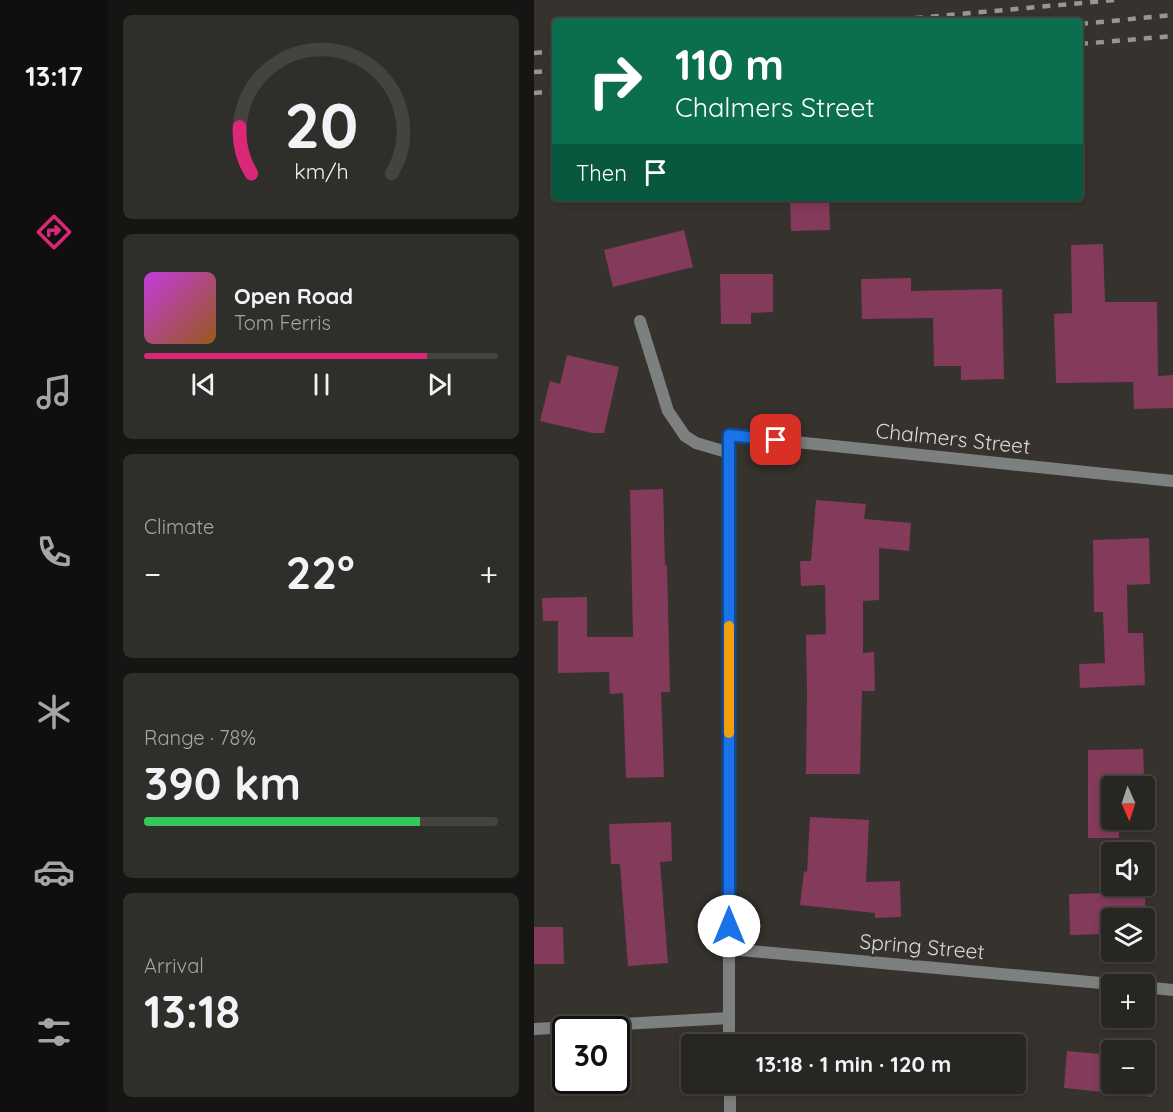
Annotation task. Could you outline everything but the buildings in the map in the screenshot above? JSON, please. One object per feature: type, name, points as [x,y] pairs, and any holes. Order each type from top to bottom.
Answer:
[{"type":"street","points":[[640,321],[669,411],[685,436],[696,443],[729,453],[729,1034]]},
{"type":"street","name":"Chalmers Street","points":[[729,453],[729,435],[1173,481]]},
{"type":"street","name":"Spring Street","points":[[729,949],[1101,983]]},
{"type":"street","points":[[1155,988],[1173,990]]},
{"type":"street","points":[[534,1029],[729,1018]]},
{"type":"street","points":[[729,1094],[730,1112]]},
{"type":"railway","points":[[916,18],[1115,0]]},
{"type":"railway","points":[[1083,24],[1173,15]]},
{"type":"railway","points":[[1083,44],[1173,36]]},
{"type":"railway","points":[[534,53],[552,51]]},
{"type":"railway","points":[[534,72],[552,71]]},
{"type":"railway","points":[[534,93],[552,91]]},
{"type":"slow traffic","points":[[729,626],[729,733]]},
{"type":"route","points":[[729,926],[729,435],[776,440]]}]
